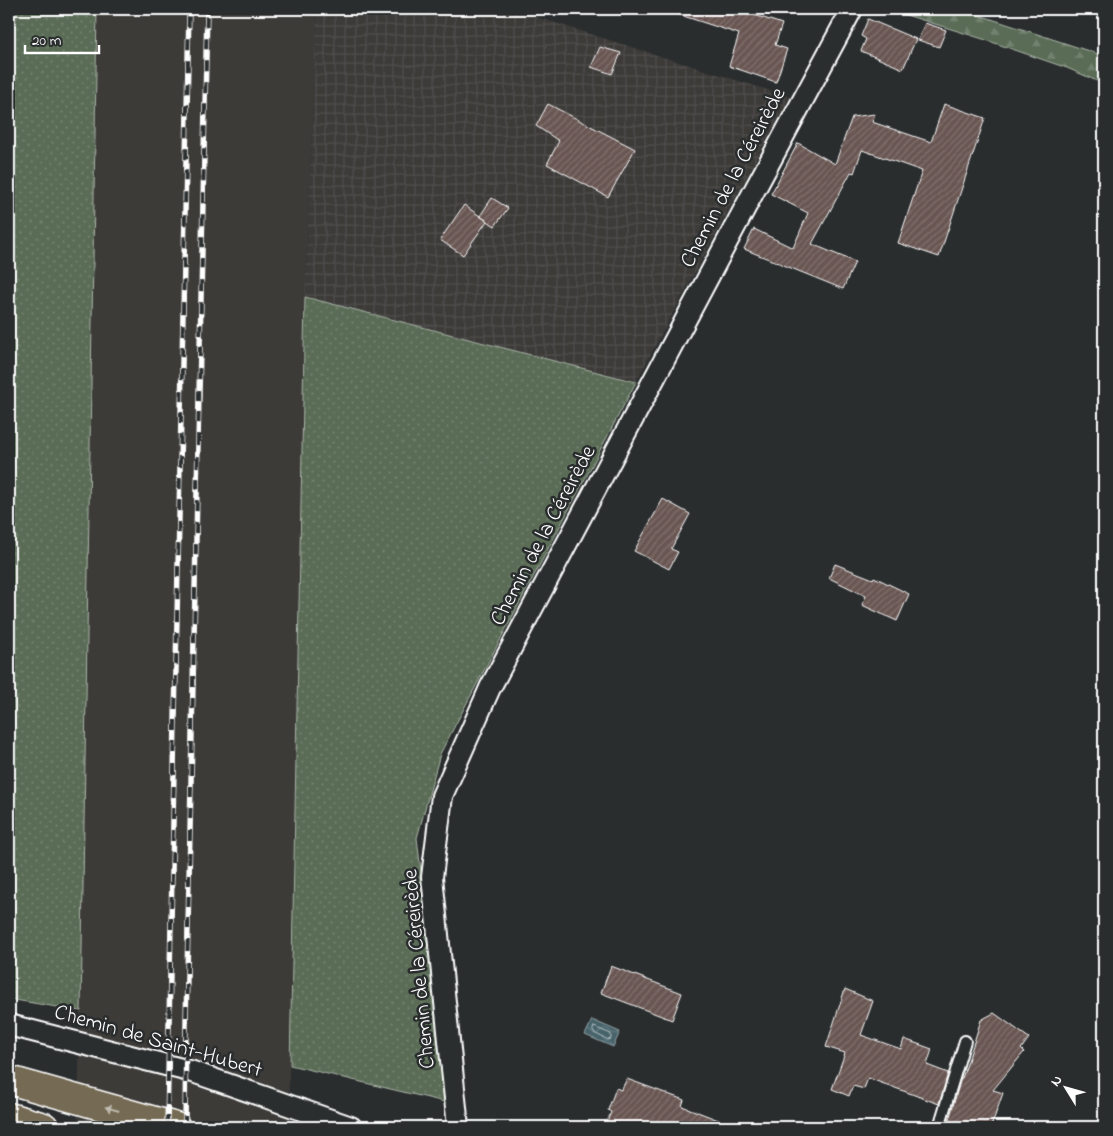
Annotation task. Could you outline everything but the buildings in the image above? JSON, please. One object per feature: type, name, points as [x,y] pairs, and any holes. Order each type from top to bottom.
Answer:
[{"type":"main road","points":[[9,1080],[176,1127]]},
{"type":"main road","points":[[9,1117],[44,1127]]},
{"type":"street","name":"Chemin de la Céreirède","points":[[458,1127],[432,877],[442,796],[490,688],[852,9]]},
{"type":"street","name":"Chemin de Saint-Hubert","points":[[9,1025],[193,1072],[351,1127]]},
{"type":"lane","points":[[939,1127],[965,1041]]},
{"type":"shaded area","points":[[97,9],[317,9],[305,297],[288,1127],[78,1127]]},
{"type":"shaded area","points":[[317,9],[511,9],[790,97],[636,382],[305,297]]},
{"type":"green space","points":[[9,9],[97,9],[81,1011],[9,999]]},
{"type":"green space","points":[[887,9],[961,9],[1104,56],[1104,84],[1067,68]]},
{"type":"green space","points":[[305,297],[636,382],[440,754],[417,838],[449,1103],[290,1065]]},
{"type":"water","points":[[592,1020],[620,1032],[613,1047],[585,1035]]},
{"type":"railway","points":[[167,1127],[189,9]]},
{"type":"railway","points":[[185,1127],[207,9]]}]
